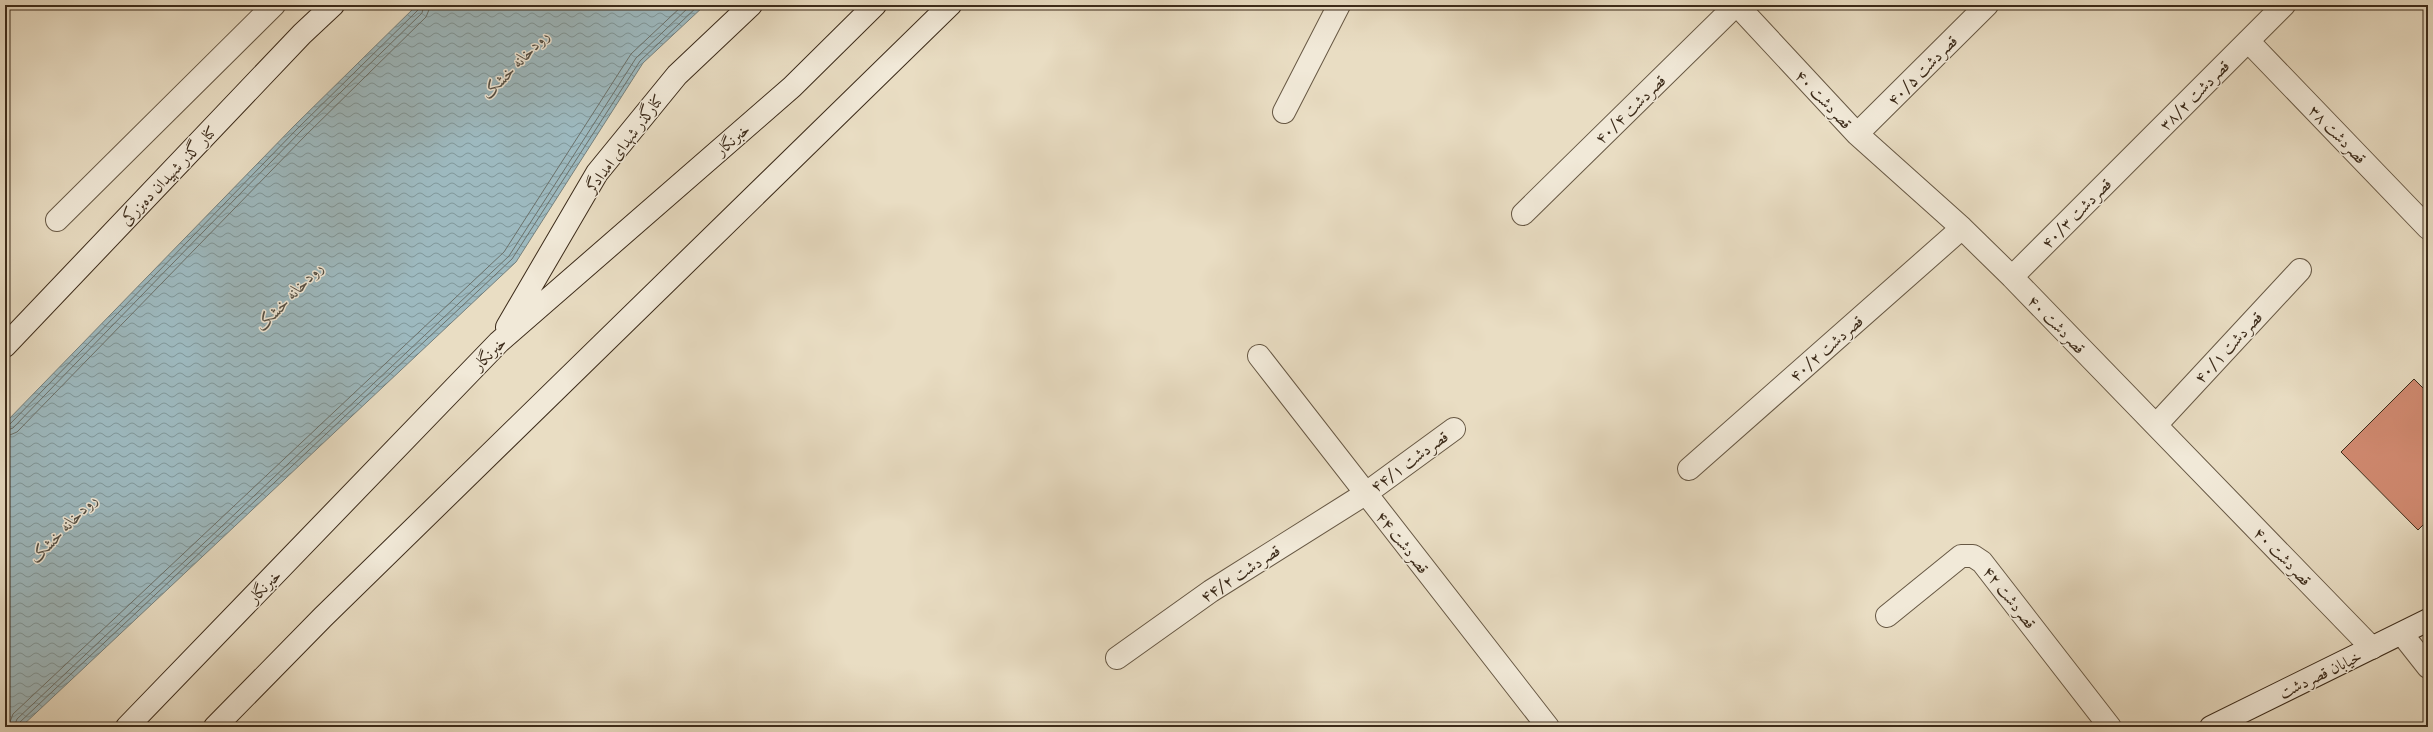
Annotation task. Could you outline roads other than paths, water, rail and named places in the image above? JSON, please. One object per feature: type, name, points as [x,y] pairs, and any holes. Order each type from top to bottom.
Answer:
[{"type":"street","points":[[57,220],[274,5]]},
{"type":"street","name":"کنار گذر شهیدان ده‌بزرکی","points":[[5,346],[297,40],[333,5]]},
{"type":"street","name":"کنارگذر شهدای امدادگر","points":[[499,342],[597,173],[677,75],[751,5]]},
{"type":"street","name":"خبرنگار","points":[[127,727],[499,342],[792,87],[875,5]]},
{"type":"street","points":[[215,727],[323,617],[950,5]]},
{"type":"street","points":[[1284,112],[1339,5]]},
{"type":"street","name":"۴۰ قصردشت","points":[[1737,5],[1857,134],[1962,228],[2012,277],[2372,648]]},
{"type":"street","name":"۴۰/۴ قصردشت","points":[[1523,214],[1737,5]]},
{"type":"street","name":"۴۰/۵ قصردشت","points":[[1857,134],[1987,5]]},
{"type":"street","name":"۳۸/۲ قصردشت","points":[[2140,149],[2284,5]]},
{"type":"street","name":"۳۸ قصردشت","points":[[2248,41],[2428,228]]},
{"type":"street","name":"۴۰/۳ قصردشت","points":[[2012,277],[2140,149]]},
{"type":"street","name":"۴۰/۲ قصردشت","points":[[1689,469],[1962,228]]},
{"type":"street","name":"۴۰/۱ قصردشت","points":[[2156,425],[2300,270]]},
{"type":"street","name":"۴۴ قصردشت","points":[[1259,356],[1548,727]]},
{"type":"street","name":"۴۴/۱ قصردشت","points":[[1365,494],[1454,429]]},
{"type":"street","name":"۴۴/۲ قصردشت","points":[[1117,658],[1211,591],[1365,494]]},
{"type":"street","name":"۴۲ قصردشت","points":[[1887,616],[1961,556],[1973,556],[1982,562],[2110,727]]},
{"type":"street","name":"خیابان قصردشت","points":[[2211,727],[2428,620]]},
{"type":"street","points":[[2402,634],[2428,667]]},
{"type":"water","name":"رودخانه خشک","points":[[417,5],[705,5],[643,63],[516,262],[21,727],[5,727],[5,423],[295,125]]}]
